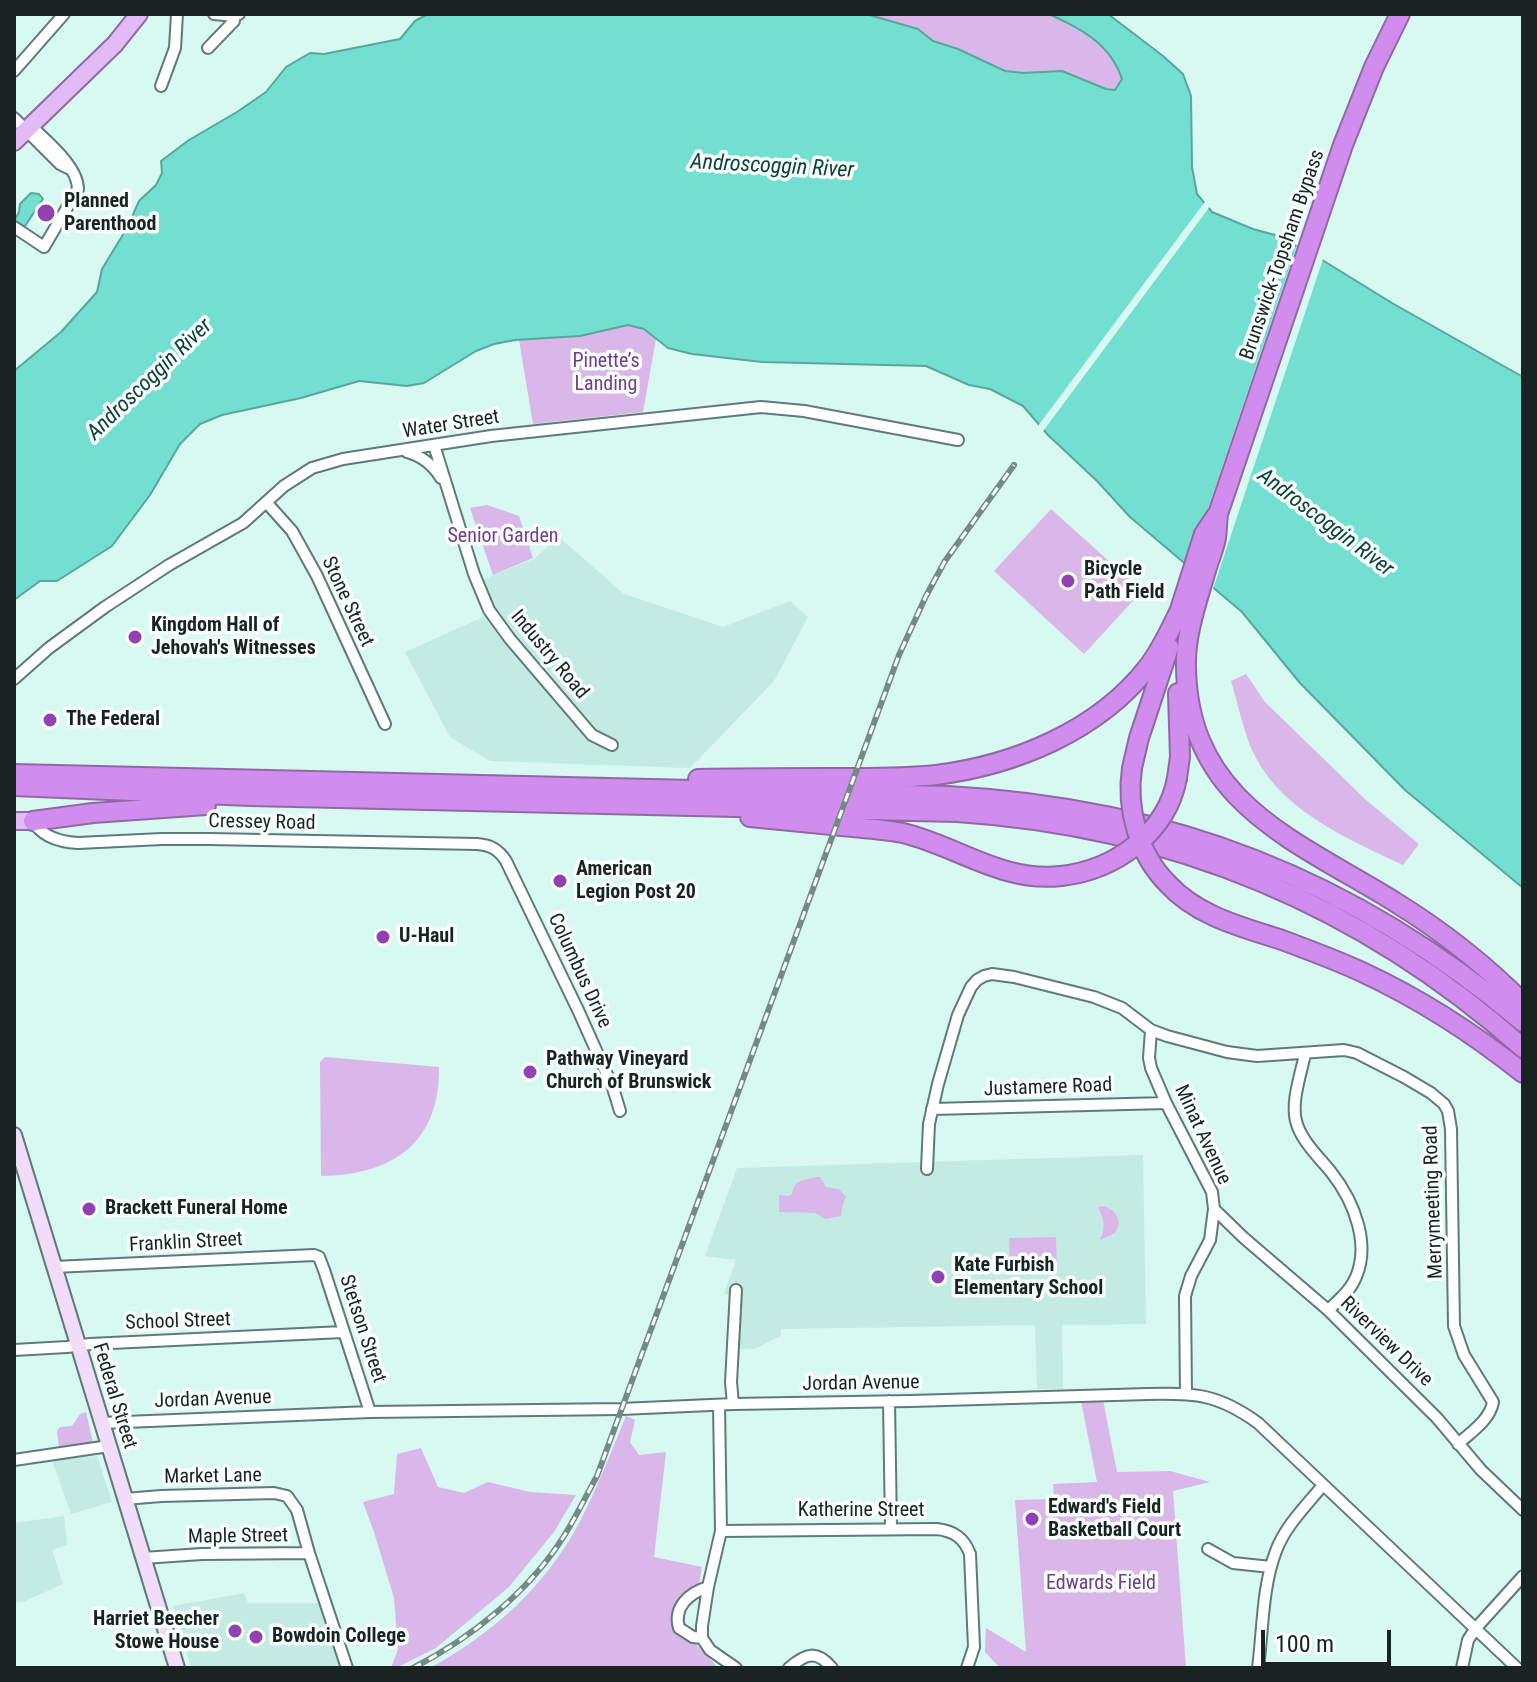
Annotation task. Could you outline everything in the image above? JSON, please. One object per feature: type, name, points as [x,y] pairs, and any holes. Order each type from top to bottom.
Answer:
[{"type":"highway","name":"Brunswick-Topsham Bypass","points":[[1186,612],[1204,534],[1218,514],[1343,145],[1374,67],[1400,14]]},
{"type":"highway","points":[[1186,612],[1139,738],[1132,768],[1131,796],[1137,831],[1157,871],[1185,900],[1216,917],[1318,954],[1403,993],[1465,1029],[1523,1073]]},
{"type":"highway","points":[[685,805],[705,813],[902,833],[936,843],[1007,872],[1035,877],[1087,872],[1119,858],[1134,847],[1164,814],[1175,790],[1180,757],[1179,659],[1186,612]]},
{"type":"highway","points":[[535,787],[578,779],[920,776],[990,765],[1046,744],[1107,707],[1147,668],[1186,612]]},
{"type":"highway","points":[[1186,612],[1186,666],[1191,711],[1210,761],[1237,796],[1273,829],[1451,939],[1523,1003]]},
{"type":"highway","points":[[14,767],[60,774]]},
{"type":"highway","points":[[14,774],[981,798],[1077,809],[1139,822],[1230,850],[1343,899],[1451,965],[1523,1022]]},
{"type":"highway","points":[[14,786],[157,793],[988,814],[1081,826],[1173,849],[1262,880],[1318,906],[1373,937],[1451,989],[1523,1048]]},
{"type":"highway","points":[[33,821],[93,813],[241,803],[270,796]]},
{"type":"main road","points":[[21,129],[115,44],[139,14]]},
{"type":"main road","points":[[14,821],[33,821]]},
{"type":"street","points":[[14,71],[64,14]]},
{"type":"street","points":[[161,86],[175,48],[177,14]]},
{"type":"street","points":[[208,48],[236,15],[214,14]]},
{"type":"street","points":[[21,129],[60,164],[69,168],[78,185],[44,247],[22,232]]},
{"type":"street","name":"Water Street","points":[[14,679],[49,648],[105,607],[169,565],[243,523],[284,486],[312,468],[343,459],[567,426],[761,407],[804,411],[958,440]]},
{"type":"street","name":"Industry Road","points":[[434,445],[474,574],[497,623],[592,735],[612,745]]},
{"type":"street","name":"Industry Road","points":[[401,451],[417,455],[429,463],[445,483]]},
{"type":"street","name":"Stone Street","points":[[266,502],[292,531],[317,576],[385,724]]},
{"type":"street","name":"Cressey Road","points":[[33,821],[49,836],[78,843],[209,839],[477,844],[497,850]]},
{"type":"street","name":"Columbus Drive","points":[[497,850],[511,869],[562,975],[613,1088],[620,1111]]},
{"type":"street","name":"Merrymeeting Road","points":[[927,1169],[932,1109],[962,1005],[971,987],[984,976],[999,974],[1094,997],[1122,1008],[1151,1030],[1242,1055],[1344,1050],[1357,1053],[1431,1093],[1448,1111],[1451,1129],[1454,1326],[1464,1355],[1493,1402],[1487,1417],[1458,1444]]},
{"type":"street","name":"Minat Avenue","points":[[1151,1030],[1151,1068],[1212,1192],[1214,1209],[1210,1240],[1191,1276],[1185,1296],[1186,1394]]},
{"type":"street","points":[[1305,1054],[1295,1105],[1297,1125],[1305,1141],[1347,1196],[1360,1233],[1357,1275],[1346,1293],[1328,1310]]},
{"type":"street","name":"Justamere Road","points":[[932,1109],[1166,1103]]},
{"type":"street","name":"Federal Street","points":[[14,1137],[177,1668]]},
{"type":"street","name":"Riverview Drive","points":[[1214,1209],[1328,1310],[1437,1418],[1481,1470],[1523,1510]]},
{"type":"street","name":"Franklin Street","points":[[54,1267],[319,1257]]},
{"type":"street","name":"Stetson Street","points":[[319,1257],[370,1412]]},
{"type":"street","points":[[733,1404],[731,1382],[736,1290]]},
{"type":"street","name":"School Street","points":[[14,1350],[343,1332]]},
{"type":"street","name":"Jordan Avenue","points":[[101,1423],[370,1412],[621,1409],[1186,1394],[1215,1399],[1237,1408],[1258,1423],[1517,1668]]},
{"type":"street","points":[[889,1401],[891,1529]]},
{"type":"street","points":[[719,1405],[721,1531],[708,1587],[702,1638],[710,1650],[736,1668]]},
{"type":"street","points":[[14,1460],[109,1446]]},
{"type":"street","points":[[1258,1668],[1271,1567],[1276,1551],[1323,1485]]},
{"type":"street","name":"Market Lane","points":[[125,1499],[274,1493],[287,1496],[297,1510],[309,1553]]},
{"type":"street","name":"Katherine Street","points":[[721,1531],[945,1530],[960,1537],[970,1554],[975,1636],[967,1668]]},
{"type":"street","points":[[1208,1549],[1233,1563],[1271,1567]]},
{"type":"street","name":"Maple Street","points":[[143,1558],[309,1553],[347,1668]]},
{"type":"street","points":[[1462,1668],[1468,1640],[1523,1576]]},
{"type":"street","points":[[702,1638],[693,1637],[679,1628],[676,1617],[679,1609],[697,1590],[708,1587]]},
{"type":"street","points":[[789,1668],[810,1655],[824,1659],[832,1668]]},
{"type":"shaded area","points":[[559,537],[624,594],[723,627],[790,601],[808,617],[774,681],[690,768],[490,761],[450,737],[405,652],[497,611],[484,579],[534,559]]},
{"type":"shaded area","name":"Kate Furbish Elementary School","points":[[1143,1155],[1146,1324],[1062,1325],[1063,1389],[1037,1389],[1035,1325],[781,1329],[781,1336],[754,1349],[736,1349],[736,1296],[724,1294],[736,1260],[705,1256],[737,1168]]},
{"type":"shaded area","points":[[97,1456],[112,1502],[71,1514],[52,1460]]},
{"type":"shaded area","points":[[64,1516],[67,1545],[52,1550],[63,1584],[14,1603],[14,1523]]},
{"type":"shaded area","name":"Bowdoin College","points":[[244,1593],[248,1603],[319,1603],[340,1668],[191,1668],[173,1606]]},
{"type":"green space","points":[[866,14],[1049,14],[1097,41],[1117,62],[1122,79],[1116,90],[1062,71],[1005,71],[933,41],[918,29]]},
{"type":"green space","name":"Pinette’s Landing","points":[[628,325],[643,329],[656,339],[643,412],[533,424],[519,340],[580,336]]},
{"type":"green space","name":"Senior Garden","points":[[487,505],[519,516],[533,558],[493,575],[470,508]]},
{"type":"green space","name":"Bicycle Path Field","points":[[1051,509],[1142,591],[1084,654],[994,571]]},
{"type":"green space","points":[[1246,674],[1265,702],[1365,799],[1419,844],[1403,865],[1320,822],[1283,794],[1268,777],[1248,741],[1231,681]]},
{"type":"green space","points":[[325,1057],[439,1067],[431,1116],[421,1135],[407,1150],[370,1169],[321,1176],[320,1062]]},
{"type":"green space","points":[[820,1177],[826,1187],[839,1189],[846,1196],[841,1216],[826,1219],[815,1213],[779,1212],[779,1195],[789,1196],[797,1183]]},
{"type":"green space","points":[[1098,1207],[1114,1212],[1119,1224],[1115,1233],[1100,1240],[1104,1224]]},
{"type":"green space","points":[[1056,1237],[1057,1266],[1010,1267],[1009,1238]]},
{"type":"green space","name":"Edwards Field","points":[[1103,1400],[1117,1472],[1170,1471],[1210,1482],[1173,1491],[1186,1668],[1000,1668],[985,1652],[986,1628],[1026,1652],[1015,1500],[1054,1499],[1053,1484],[1097,1482],[1081,1401]]},
{"type":"green space","points":[[86,1412],[93,1442],[59,1448],[57,1431],[60,1427],[72,1426],[80,1414]]},
{"type":"green space","points":[[626,1416],[635,1420],[630,1442],[639,1455],[666,1452],[654,1557],[702,1567],[699,1584],[673,1609],[672,1623],[676,1631],[698,1647],[718,1668],[430,1668],[496,1624],[551,1567],[586,1510]]},
{"type":"green space","points":[[421,1448],[438,1487],[464,1493],[488,1482],[530,1492],[576,1495],[554,1532],[509,1587],[436,1648],[391,1668],[398,1649],[394,1598],[363,1502],[394,1494],[397,1454]]},
{"type":"water","name":"Androscoggin River","points":[[428,14],[866,14],[918,29],[933,41],[1005,71],[1062,71],[1115,90],[1122,79],[1110,56],[1083,32],[1049,14],[1108,14],[1163,56],[1183,74],[1191,96],[1192,167],[1197,194],[1212,212],[1275,235],[1319,258],[1523,377],[1523,888],[1405,790],[1300,683],[1242,612],[1130,517],[1023,406],[990,389],[969,385],[926,366],[762,362],[692,354],[668,348],[644,329],[628,325],[580,336],[494,344],[476,351],[424,383],[407,386],[359,381],[301,398],[222,415],[200,424],[180,444],[150,495],[112,546],[57,581],[40,581],[14,600],[14,371],[61,332],[97,292],[102,269],[139,201],[156,185],[162,173],[161,161],[266,92],[286,67],[310,53],[324,54],[400,39],[415,21]]},
{"type":"water","points":[[31,193],[39,194],[43,199],[14,237],[14,221],[20,204]]},
{"type":"pier","points":[[1207,199],[1211,205],[1041,434],[1038,426]]},
{"type":"pier","points":[[1298,242],[1324,256],[1212,592],[1187,571]]},
{"type":"railway","points":[[413,1668],[477,1628],[534,1576],[564,1536],[597,1476],[899,655],[945,561],[1014,465]]},
{"type":"place","name":"Planned Parenthood","points":[[46,213]]},
{"type":"place","name":"Bicycle Path Field","points":[[1068,581]]},
{"type":"place","name":"Kingdom Hall of Jehovah's Witnesses","points":[[135,637]]},
{"type":"place","name":"The Federal","points":[[50,720]]},
{"type":"place","name":"American Legion Post 20","points":[[560,881]]},
{"type":"place","name":"U-Haul","points":[[383,937]]},
{"type":"place","name":"Pathway Vineyard Church of Brunswick","points":[[530,1072]]},
{"type":"place","name":"Brackett Funeral Home","points":[[89,1209]]},
{"type":"place","name":"Kate Furbish Elementary School","points":[[938,1277]]},
{"type":"place","name":"Edward's Field Basketball Court","points":[[1032,1519]]},
{"type":"place","name":"Harriet Beecher Stowe House","points":[[235,1631]]},
{"type":"place","name":"Bowdoin College","points":[[256,1637]]}]
